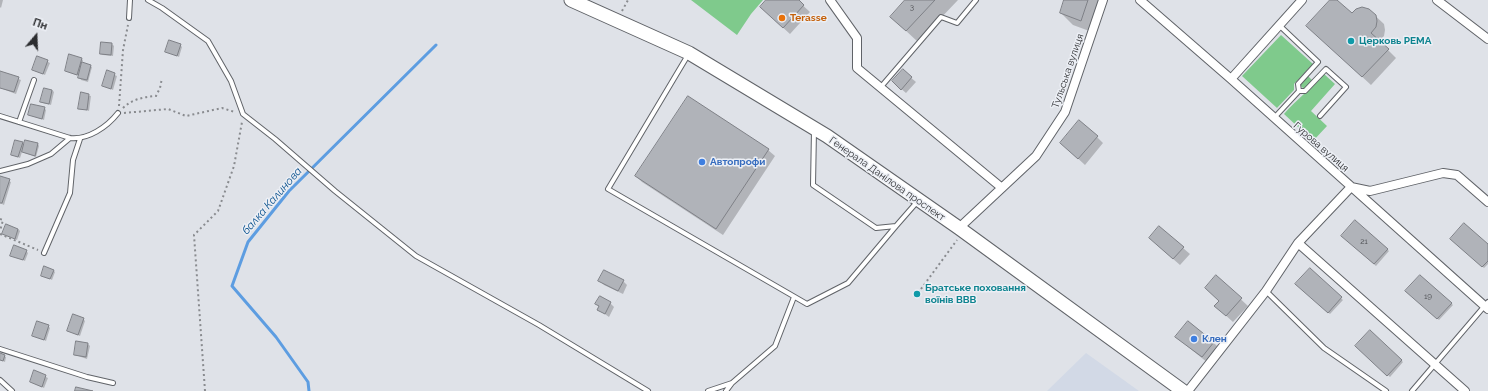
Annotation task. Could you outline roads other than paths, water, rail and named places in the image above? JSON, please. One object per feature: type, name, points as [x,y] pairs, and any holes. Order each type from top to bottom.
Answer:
[{"type":"main road","name":"Генерала Данілова проспект","points":[[571,0],[689,53],[814,128],[961,230],[1183,391]]},
{"type":"street","points":[[830,0],[857,38],[857,68],[1002,188]]},
{"type":"street","name":"Тульська вулиця","points":[[961,230],[1036,156],[1066,112],[1103,0]]},
{"type":"street","name":"Гурова вулиця","points":[[1140,0],[1487,306]]},
{"type":"street","points":[[1231,79],[1302,0]]},
{"type":"street","points":[[1437,0],[1488,39]]},
{"type":"street","points":[[1188,391],[1266,291],[1298,243],[1352,187],[1370,191],[1443,173],[1457,175],[1488,202]]},
{"type":"street","points":[[1298,243],[1465,391]]},
{"type":"lane","points":[[129,18],[130,0]]},
{"type":"lane","points":[[148,0],[162,8],[208,41],[231,81],[243,114],[275,139],[335,192],[416,256],[539,325],[648,391]]},
{"type":"lane","points":[[880,88],[941,17],[957,23],[976,0]]},
{"type":"lane","points":[[1280,26],[1318,62],[1298,84],[1299,91]]},
{"type":"lane","points":[[689,53],[608,189],[807,304],[848,283],[918,200]]},
{"type":"lane","points":[[1273,118],[1299,91],[1305,91],[1326,69],[1346,88],[1320,116]]},
{"type":"lane","points":[[20,122],[34,80]]},
{"type":"lane","points":[[0,116],[70,138],[80,139],[110,124],[118,113]]},
{"type":"lane","points":[[814,128],[813,185],[876,228],[896,226]]},
{"type":"lane","points":[[0,171],[28,164],[51,154],[70,138]]},
{"type":"lane","points":[[44,253],[70,193],[73,160],[80,139]]},
{"type":"lane","points":[[1266,291],[1324,348],[1386,391]]},
{"type":"lane","points":[[726,391],[732,383],[775,346],[794,297]]},
{"type":"lane","points":[[1412,391],[1435,363],[1487,306]]},
{"type":"lane","points":[[0,349],[87,377],[113,383]]},
{"type":"lane","points":[[0,380],[12,391]]},
{"type":"lane","points":[[708,391],[732,383]]},
{"type":"waterway","name":"балка Калинова","points":[[309,391],[308,382],[276,337],[232,286],[248,242],[289,191],[436,45]]},
{"type":"place","name":"Terasse","points":[[782,18]]},
{"type":"place","name":"Церковь РЕМА","points":[[1351,41]]},
{"type":"place","name":"Автопрофи","points":[[702,162]]},
{"type":"place","name":"Братське поховання воїнів ВВВ","points":[[917,294]]},
{"type":"place","name":"Клен","points":[[1194,339]]}]
